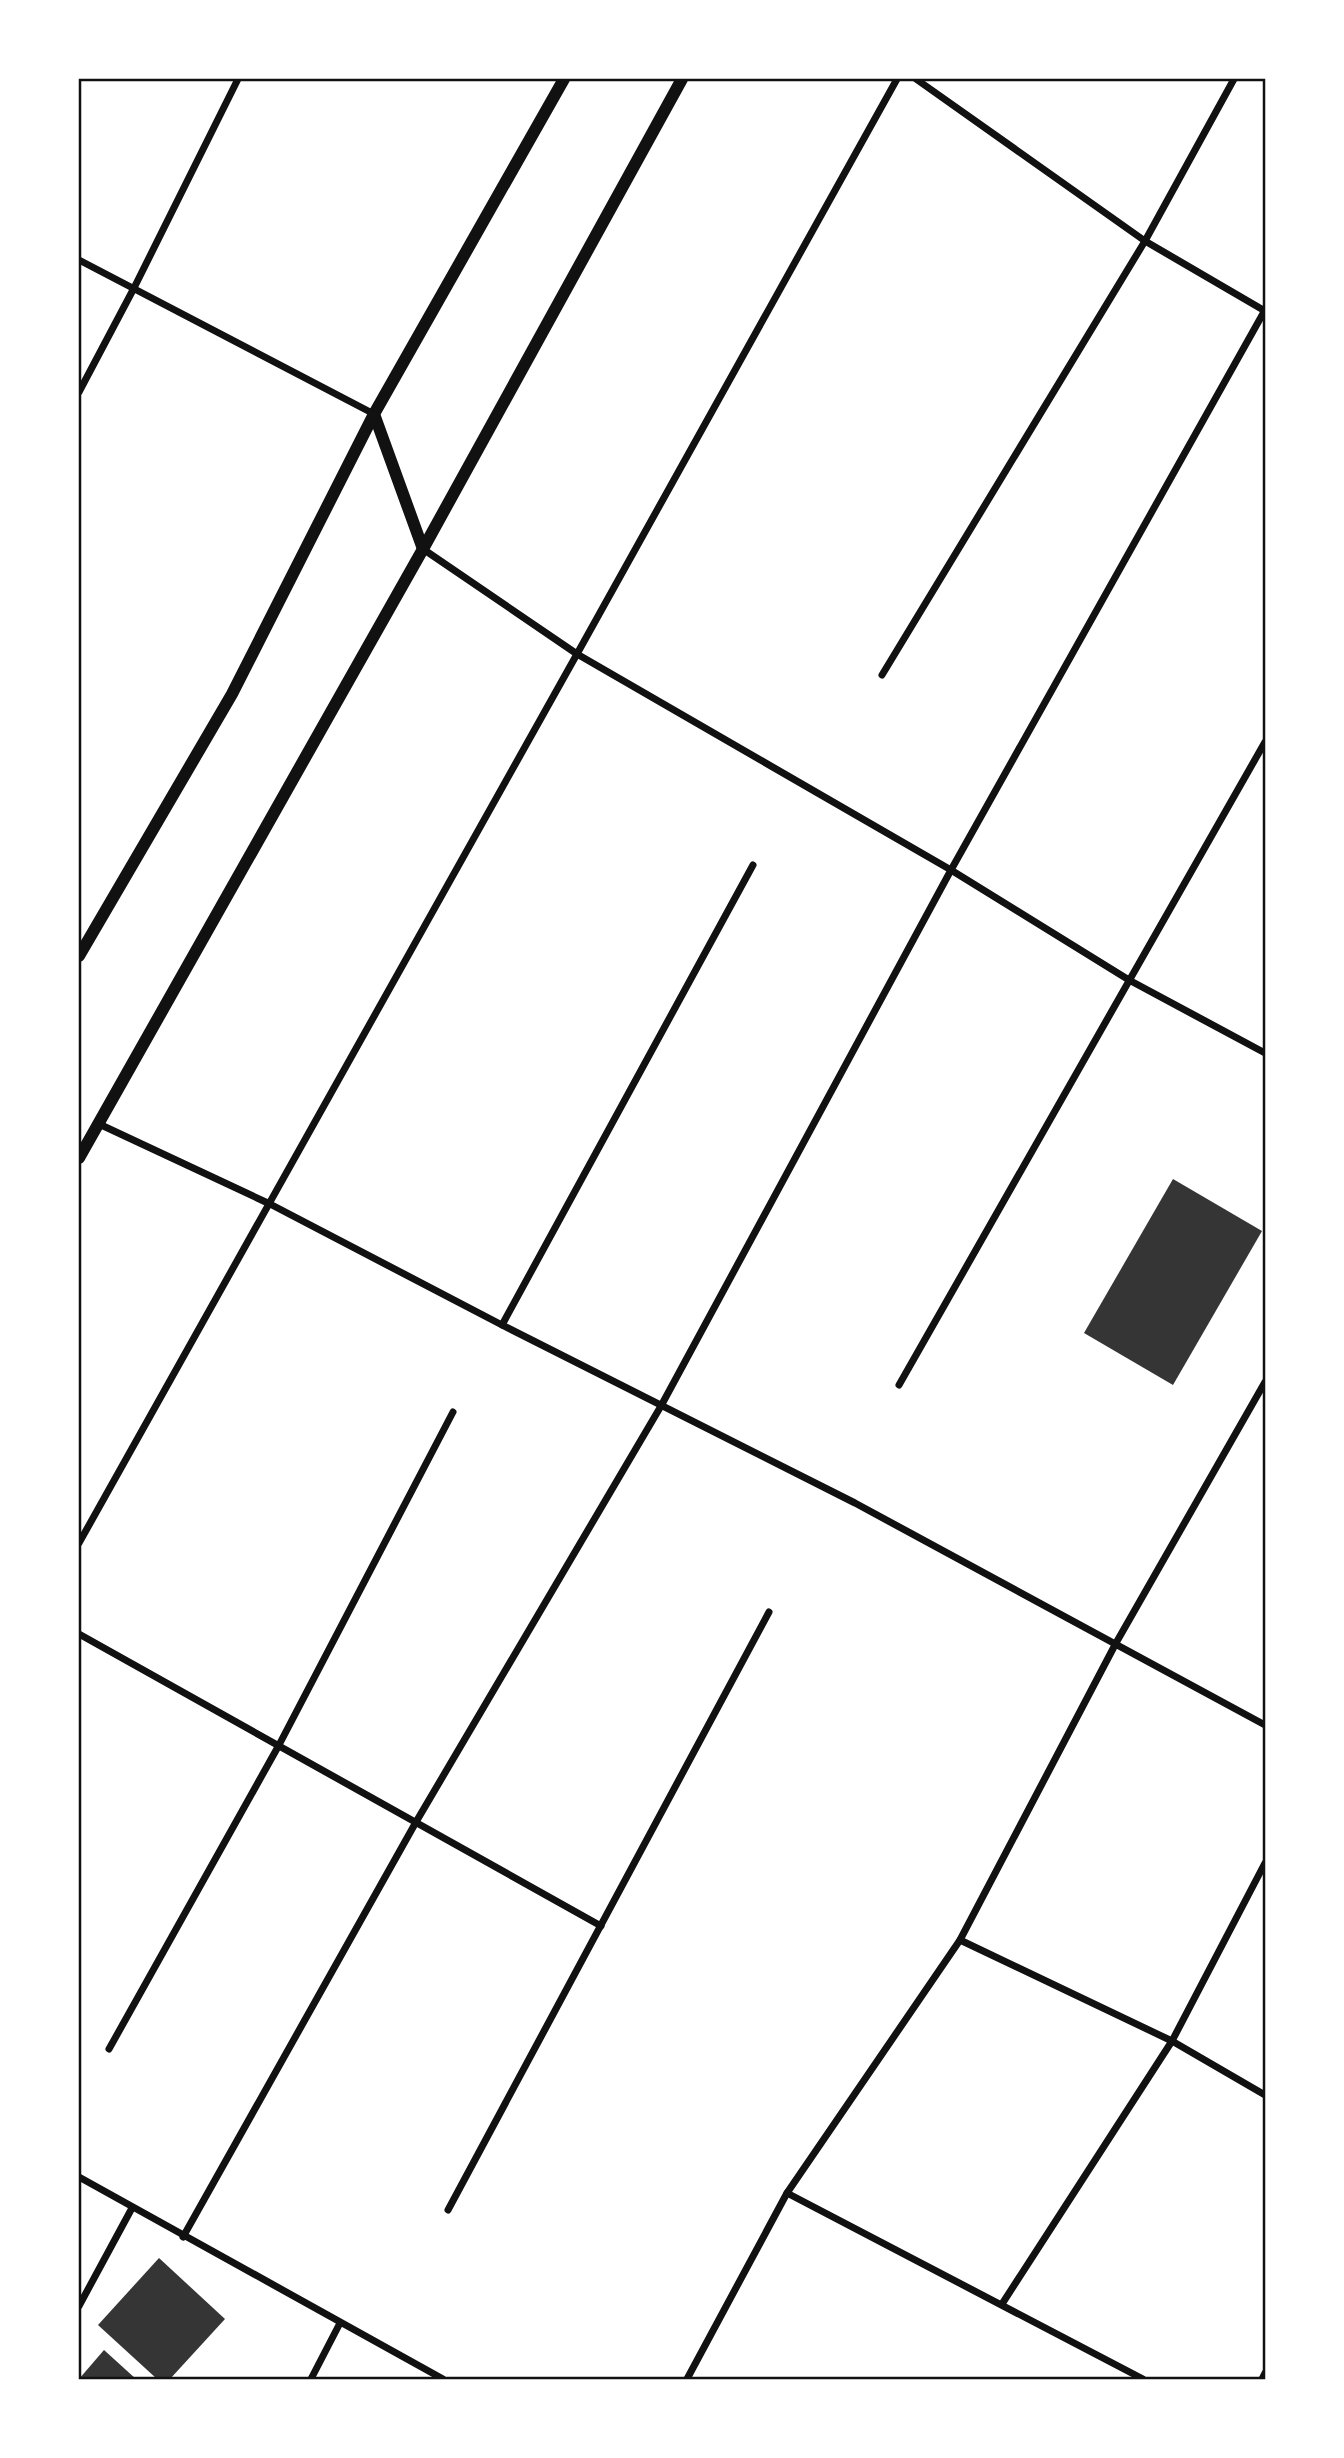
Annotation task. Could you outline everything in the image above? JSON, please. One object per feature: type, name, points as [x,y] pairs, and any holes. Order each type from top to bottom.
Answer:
[{"type":"street","points":[[79,392],[238,79]]},
{"type":"street","points":[[79,956],[232,694],[374,414],[564,79]]},
{"type":"street","points":[[79,1158],[423,549],[682,79]]},
{"type":"street","points":[[79,1543],[897,79]]},
{"type":"street","points":[[183,2236],[416,1822],[661,1406],[951,870],[1265,311],[1145,242],[916,79]]},
{"type":"street","points":[[882,675],[1145,242],[1234,79]]},
{"type":"street","points":[[79,260],[374,414],[423,549],[577,654],[951,870],[1129,980],[1265,1053]]},
{"type":"street","points":[[899,1385],[1265,742]]},
{"type":"street","points":[[502,1325],[753,865]]},
{"type":"street","points":[[99,1124],[270,1204],[502,1325],[855,1503],[1265,1725]]},
{"type":"street","points":[[687,2379],[787,2193],[960,1940],[1116,1643],[1265,1382]]},
{"type":"street","points":[[109,2049],[279,1745],[453,1412]]},
{"type":"street","points":[[448,2210],[769,1612]]},
{"type":"street","points":[[79,1634],[601,1926]]},
{"type":"street","points":[[1002,2304],[1172,2041],[1265,1863]]},
{"type":"street","points":[[960,1940],[1172,2041],[1265,2095]]},
{"type":"street","points":[[79,2177],[443,2379]]},
{"type":"street","points":[[787,2193],[1143,2379]]},
{"type":"street","points":[[79,2306],[132,2208]]},
{"type":"street","points":[[311,2379],[340,2323]]},
{"type":"street","points":[[1262,2379],[1265,2373]]},
{"type":"building","points":[[1173,1179],[1262,1231],[1173,1385],[1084,1333]]},
{"type":"building","points":[[159,2258],[225,2319],[170,2379],[157,2379],[98,2325]]},
{"type":"building","points":[[104,2350],[136,2379],[79,2379]]}]
